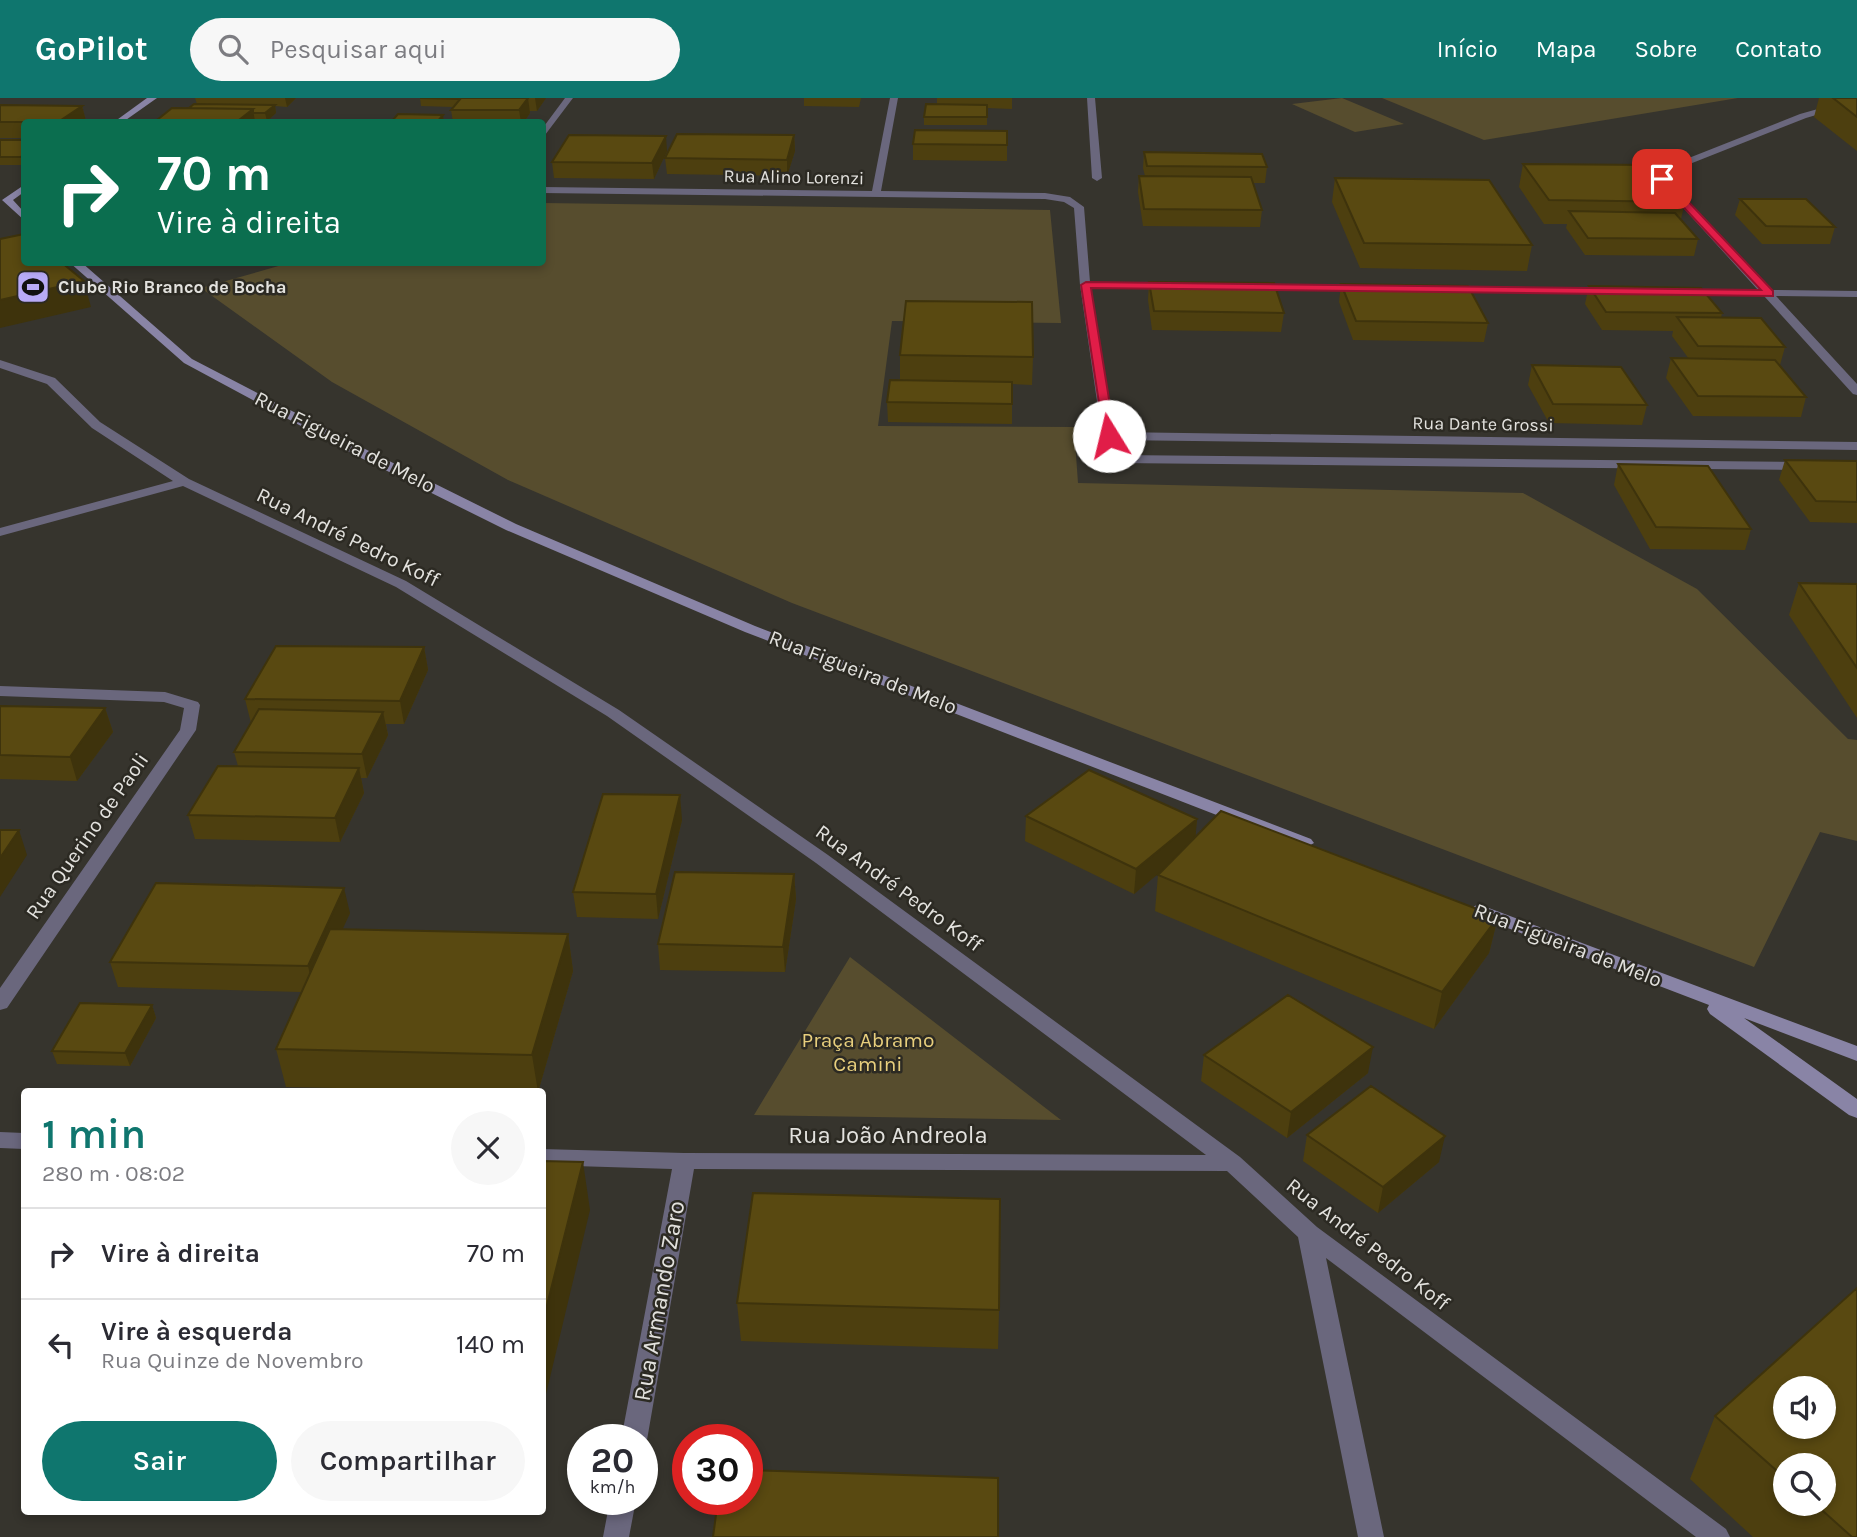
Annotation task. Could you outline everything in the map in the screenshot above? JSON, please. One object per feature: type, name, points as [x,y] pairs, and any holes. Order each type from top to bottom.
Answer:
[{"type":"main road","points":[[122,119],[153,98]]},
{"type":"main road","points":[[21,190],[4,202],[21,215]]},
{"type":"main road","name":"Rua Figueira de Melo","points":[[79,266],[188,361],[360,452],[512,527],[750,629],[1321,849]]},
{"type":"main road","name":"Rua Figueira de Melo","points":[[1463,905],[1857,1054]]},
{"type":"main road","name":"Rua Figueira de Melo","points":[[1697,995],[1857,1110]]},
{"type":"street","points":[[546,130],[569,98]]},
{"type":"street","points":[[876,194],[894,98]]},
{"type":"street","points":[[1091,98],[1097,177]]},
{"type":"street","points":[[1857,100],[1803,116],[1662,173],[1662,179],[1857,391]]},
{"type":"street","name":"Rua Alino Lorenzi","points":[[546,190],[1045,196],[1068,199],[1079,206],[1086,285]]},
{"type":"street","points":[[1109,436],[1086,285],[1183,286]]},
{"type":"street","points":[[1239,287],[1378,288]]},
{"type":"street","points":[[1434,289],[1630,292]]},
{"type":"street","points":[[1671,292],[1857,294]]},
{"type":"street","name":"Rua André Pedro Koff","points":[[0,364],[51,381],[96,425],[184,482],[401,584],[612,713],[822,859],[1232,1163],[1309,1233],[1717,1537]]},
{"type":"street","name":"Rua Dante Grossi","points":[[1816,466],[1128,460],[1111,456],[1109,436],[1857,446]]},
{"type":"street","points":[[0,532],[184,482]]},
{"type":"street","name":"Rua Querino de Paoli","points":[[0,691],[165,697],[192,705],[188,730],[0,1003]]},
{"type":"street","points":[[0,1140],[21,1141]]},
{"type":"street","name":"Rua João Andreola","points":[[546,1157],[684,1161],[1232,1163]]},
{"type":"street","name":"Rua Armando Zaro","points":[[637,1424],[684,1161]]},
{"type":"street","points":[[1309,1233],[1371,1537]]},
{"type":"street","points":[[616,1537],[620,1515]]},
{"type":"green space","points":[[1342,98],[1404,124],[1355,132],[1292,104]]},
{"type":"green space","points":[[1382,98],[1738,98],[1484,140]]},
{"type":"green space","points":[[546,203],[1050,210],[1061,323],[892,321],[878,426],[1074,427],[1078,483],[1523,493],[1697,589],[1848,739],[1857,740],[1857,841],[1820,832],[1754,967],[792,603],[508,480],[332,382],[201,288],[278,266],[546,266]]},
{"type":"green space","name":"Praça Abramo Camini","points":[[850,957],[1061,1120],[754,1115]]},
{"type":"building","points":[[461,98],[528,98],[519,110],[451,110]]},
{"type":"building","points":[[1833,98],[1857,98],[1857,117]]},
{"type":"building","points":[[194,104],[275,105],[265,113],[253,113],[253,109],[189,108]]},
{"type":"building","points":[[926,104],[987,105],[987,117],[924,117]]},
{"type":"building","points":[[0,105],[82,106],[62,119],[0,122]]},
{"type":"building","points":[[172,108],[253,109],[240,119],[158,119]]},
{"type":"building","points":[[398,114],[443,115],[440,119],[394,119]]},
{"type":"building","points":[[915,130],[1007,131],[1007,145],[913,144]]},
{"type":"building","points":[[677,134],[794,135],[787,160],[665,158]]},
{"type":"building","points":[[569,135],[666,136],[652,163],[552,162]]},
{"type":"building","points":[[0,140],[21,140],[21,157],[0,157]]},
{"type":"building","points":[[1144,152],[1262,154],[1267,167],[1147,166]]},
{"type":"building","points":[[1523,164],[1652,165],[1685,202],[1549,200]]},
{"type":"building","points":[[1139,176],[1251,177],[1262,210],[1144,209]]},
{"type":"building","points":[[1335,178],[1489,180],[1532,245],[1364,243]]},
{"type":"building","points":[[1740,199],[1806,199],[1835,227],[1766,226]]},
{"type":"building","points":[[1569,211],[1675,213],[1698,239],[1588,238]]},
{"type":"building","points":[[21,235],[21,266],[66,266],[84,281],[0,300],[0,239]]},
{"type":"building","points":[[1149,282],[1274,283],[1284,313],[1154,311]]},
{"type":"building","points":[[1341,284],[1468,286],[1488,323],[1356,321]]},
{"type":"building","points":[[1589,286],[1701,288],[1722,313],[1606,312]]},
{"type":"building","points":[[906,301],[1032,302],[1033,357],[900,355]]},
{"type":"building","points":[[1677,317],[1761,318],[1785,347],[1698,346]]},
{"type":"building","points":[[1671,358],[1775,360],[1806,397],[1698,396]]},
{"type":"building","points":[[1532,365],[1621,367],[1647,405],[1553,404]]},
{"type":"building","points":[[890,380],[1012,382],[1012,404],[887,402]]},
{"type":"building","points":[[1785,460],[1857,461],[1857,502],[1816,501]]},
{"type":"building","points":[[1618,464],[1708,466],[1751,529],[1656,527]]},
{"type":"building","points":[[1799,583],[1857,584],[1857,668]]},
{"type":"building","points":[[276,646],[424,647],[400,701],[245,699]]},
{"type":"building","points":[[0,706],[105,708],[70,757],[0,755]]},
{"type":"building","points":[[259,709],[383,712],[362,754],[234,752]]},
{"type":"building","points":[[218,766],[359,768],[335,818],[188,815]]},
{"type":"building","points":[[1089,770],[1197,819],[1136,869],[1026,816]]},
{"type":"building","points":[[603,794],[680,795],[656,894],[573,892]]},
{"type":"building","points":[[1221,811],[1498,917],[1442,992],[1158,875]]},
{"type":"building","points":[[0,830],[19,830],[0,858]]},
{"type":"building","points":[[675,872],[794,874],[783,947],[658,944]]},
{"type":"building","points":[[156,883],[344,888],[308,966],[110,962]]},
{"type":"building","points":[[330,929],[568,934],[532,1055],[276,1049]]},
{"type":"building","points":[[1288,995],[1373,1047],[1291,1112],[1204,1055]]},
{"type":"building","points":[[80,1003],[152,1005],[125,1053],[52,1051]]},
{"type":"building","points":[[1371,1086],[1445,1136],[1383,1187],[1307,1135]]},
{"type":"building","points":[[546,1161],[583,1162],[546,1309]]},
{"type":"building","points":[[753,1193],[1000,1199],[999,1310],[737,1303]]},
{"type":"building","points":[[1857,1288],[1857,1537],[1852,1537],[1829,1516],[1836,1516],[1836,1453],[1773,1453],[1773,1467],[1715,1416]]},
{"type":"building","points":[[763,1471],[998,1478],[998,1537],[713,1537],[716,1515],[763,1515]]},
{"type":"place","name":"Clube Rio Branco de Bocha","points":[[33,287]]},
{"type":"route","points":[[1109,436],[1086,285],[1769,293],[1662,179]]}]
